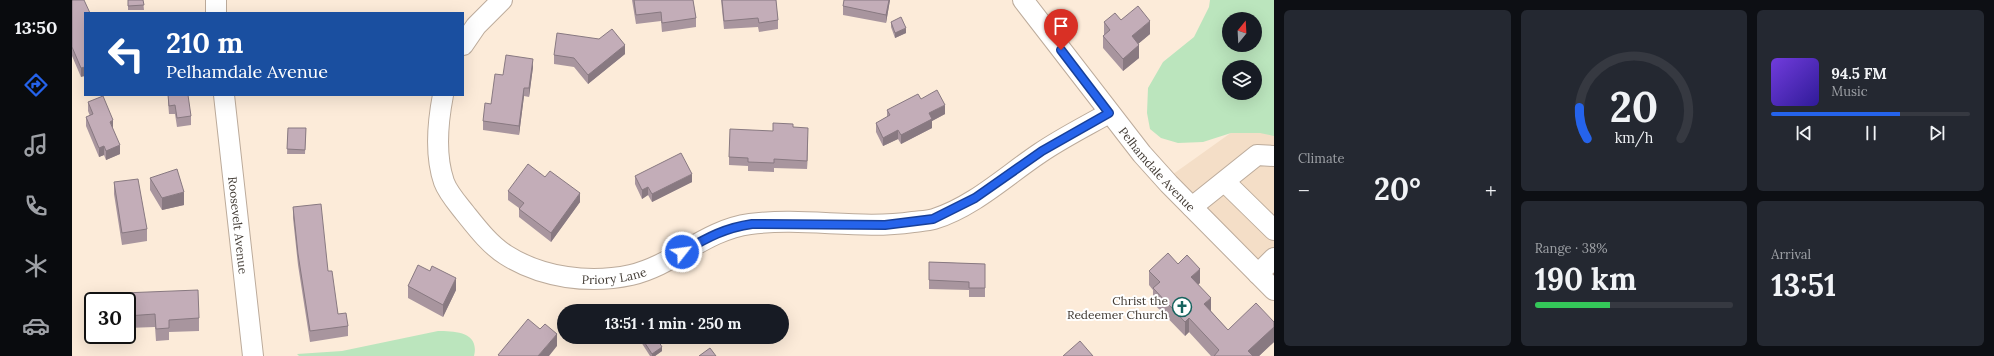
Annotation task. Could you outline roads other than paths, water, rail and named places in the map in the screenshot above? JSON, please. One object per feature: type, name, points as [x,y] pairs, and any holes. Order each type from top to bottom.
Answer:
[{"type":"street","points":[[216,0],[216,12]]},
{"type":"street","points":[[464,44],[476,26],[502,0]]},
{"type":"street","name":"Pelhamdale Avenue","points":[[1023,0],[1142,154],[1192,208],[1274,290]]},
{"type":"street","name":"Roosevelt Avenue","points":[[224,96],[253,356]]},
{"type":"street","name":"Priory Lane","points":[[443,96],[439,135],[440,167],[444,184],[479,230],[504,254],[538,270],[580,278],[605,279],[631,275],[653,269],[716,233],[734,227],[752,224],[785,223],[885,225],[933,219],[975,198],[1042,151],[1109,113]]},
{"type":"street","points":[[1192,208],[1257,155],[1274,156]]},
{"type":"street","points":[[1225,182],[1274,230]]},
{"type":"street","points":[[1258,274],[1274,258]]},
{"type":"place","name":"Christ the Redeemer Church","points":[[1182,307]]}]
